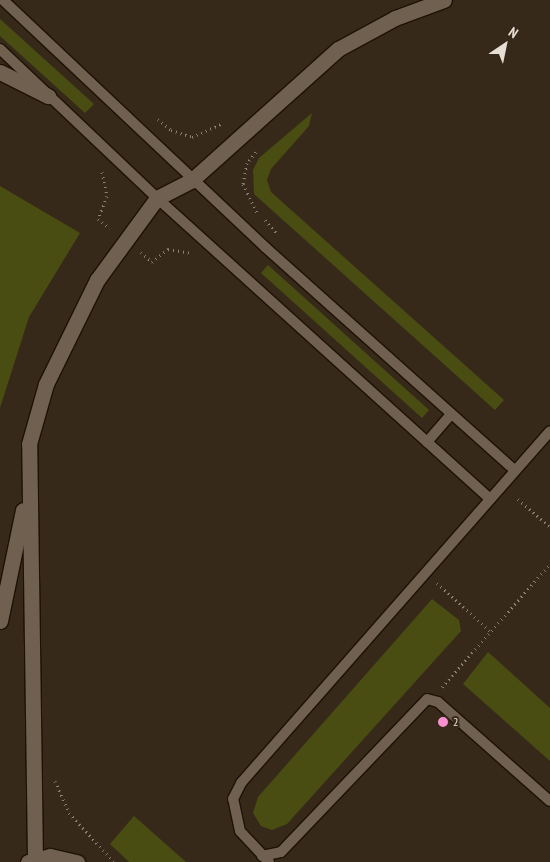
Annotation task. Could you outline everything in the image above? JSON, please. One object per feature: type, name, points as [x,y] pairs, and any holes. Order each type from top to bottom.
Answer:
[{"type":"street","points":[[77,862],[50,856],[31,860],[29,484],[34,415],[46,384],[97,280],[157,198],[192,180],[338,49],[395,18],[444,0]]},
{"type":"street","points":[[0,72],[48,96]]},
{"type":"street","points":[[0,621],[29,484]]},
{"type":"lane","points":[[3,0],[192,180],[514,470]]},
{"type":"lane","points":[[0,49],[157,198],[490,499]]},
{"type":"lane","points":[[427,442],[451,414]]},
{"type":"lane","points":[[550,431],[241,783],[233,812],[240,831],[266,859],[281,852],[419,704],[432,699],[550,800]]},
{"type":"path","points":[[518,498],[550,527]]},
{"type":"path","points":[[432,699],[550,564]]},
{"type":"path","points":[[425,573],[490,631]]},
{"type":"path","points":[[53,774],[69,813],[114,862]]},
{"type":"green space","points":[[0,19],[94,104],[85,113],[0,36]]},
{"type":"green space","points":[[312,113],[309,126],[271,169],[267,180],[271,192],[504,400],[495,410],[254,194],[253,170],[259,158]]},
{"type":"green space","points":[[0,186],[80,233],[29,317],[0,408]]},
{"type":"green space","points":[[268,265],[429,410],[422,418],[261,273]]},
{"type":"green space","points":[[432,599],[459,620],[461,631],[287,824],[272,830],[261,826],[253,813],[258,797]]},
{"type":"green space","points":[[488,652],[550,708],[550,761],[463,684]]},
{"type":"green space","points":[[134,816],[186,862],[129,862],[110,844]]},
{"type":"place","name":"2","points":[[443,722]]}]
